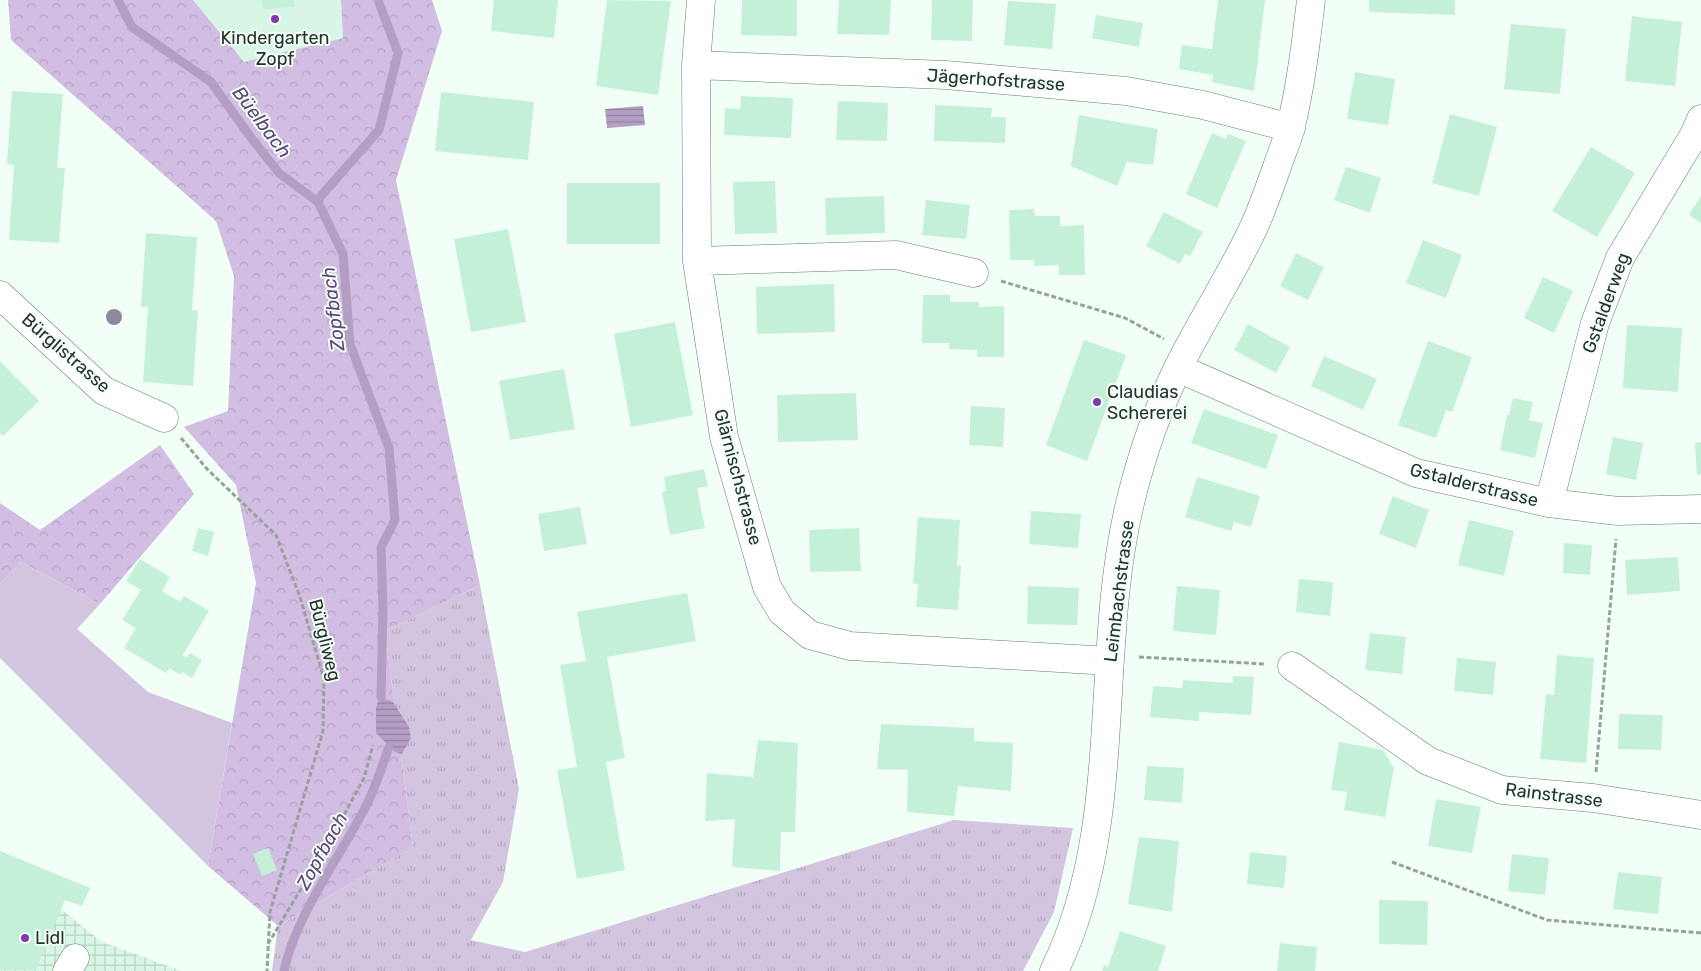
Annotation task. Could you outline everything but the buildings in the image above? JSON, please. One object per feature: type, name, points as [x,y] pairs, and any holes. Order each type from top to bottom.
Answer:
[{"type":"street","name":"Glärnischstrasse","points":[[701,0],[696,65],[697,261],[724,438],[767,587],[782,612],[810,635],[850,646],[1120,658]]},
{"type":"street","name":"Leimbachstrasse","points":[[1054,971],[1071,932],[1083,893],[1099,812],[1120,658],[1112,625],[1120,553],[1132,496],[1175,355],[1252,231],[1264,202],[1290,128],[1305,54],[1311,0]]},
{"type":"street","name":"Jägerhofstrasse","points":[[696,65],[946,76],[1126,91],[1203,105],[1290,128]]},
{"type":"street","name":"Gstalderweg","points":[[1549,503],[1595,322],[1620,258],[1694,134],[1701,119]]},
{"type":"street","points":[[697,261],[896,255],[974,273]]},
{"type":"street","name":"Bürglistrasse","points":[[0,295],[104,391],[164,418]]},
{"type":"street","name":"Gstalderstrasse","points":[[1175,355],[1416,473],[1549,503],[1618,511],[1701,509]]},
{"type":"street","name":"Rainstrasse","points":[[1292,666],[1428,761],[1502,790],[1593,798],[1701,816]]},
{"type":"path","points":[[974,273],[1125,318],[1175,355]]},
{"type":"path","name":"Bürgliweg","points":[[164,418],[207,469],[276,535],[300,597],[324,679],[324,731],[270,912],[266,971]]},
{"type":"path","points":[[1593,798],[1618,511]]},
{"type":"path","points":[[1120,658],[1292,666]]},
{"type":"path","points":[[267,945],[331,839],[364,778],[373,745]]},
{"type":"path","points":[[1392,862],[1547,920],[1701,933]]},
{"type":"shaded area","name":"Kindergarten Zopf","points":[[193,0],[341,0],[343,38],[244,62]]},
{"type":"shaded area","points":[[643,106],[645,125],[607,128],[605,109]]},
{"type":"shaded area","points":[[381,697],[393,702],[409,727],[411,738],[402,754],[395,752],[376,733],[376,707]]},
{"type":"shaded area","points":[[0,860],[102,942],[182,971],[0,971]]},
{"type":"green space","points":[[8,0],[193,0],[244,62],[343,38],[341,0],[432,0],[442,31],[396,180],[480,585],[385,631],[413,847],[278,926],[208,866],[256,583],[236,485],[184,427],[228,411],[234,276],[216,221],[11,40]]},
{"type":"green space","points":[[160,445],[194,494],[100,604],[21,562],[0,584],[0,503],[40,530]]},
{"type":"green space","points":[[21,562],[100,604],[77,629],[148,692],[232,723],[208,866],[0,658],[0,584]]},
{"type":"green space","points":[[480,585],[519,789],[503,882],[471,940],[525,952],[954,820],[1073,828],[1054,912],[1023,971],[272,971],[278,926],[413,847],[385,631]]},
{"type":"waterway","name":"Büelbach","points":[[118,0],[132,27],[211,82],[279,173],[318,202]]},
{"type":"waterway","name":"Zopfbach","points":[[378,0],[398,53],[379,130],[321,196],[318,202],[343,254],[350,344],[389,448],[395,520],[381,547],[383,608],[381,697]]},
{"type":"waterway","name":"Zopfbach","points":[[284,971],[298,928],[367,804],[389,747]]},
{"type":"place","name":"Kindergarten Zopf","points":[[275,19]]},
{"type":"place","name":"Claudias Schererei","points":[[1097,402]]},
{"type":"place","name":"Lidl","points":[[25,938]]}]
